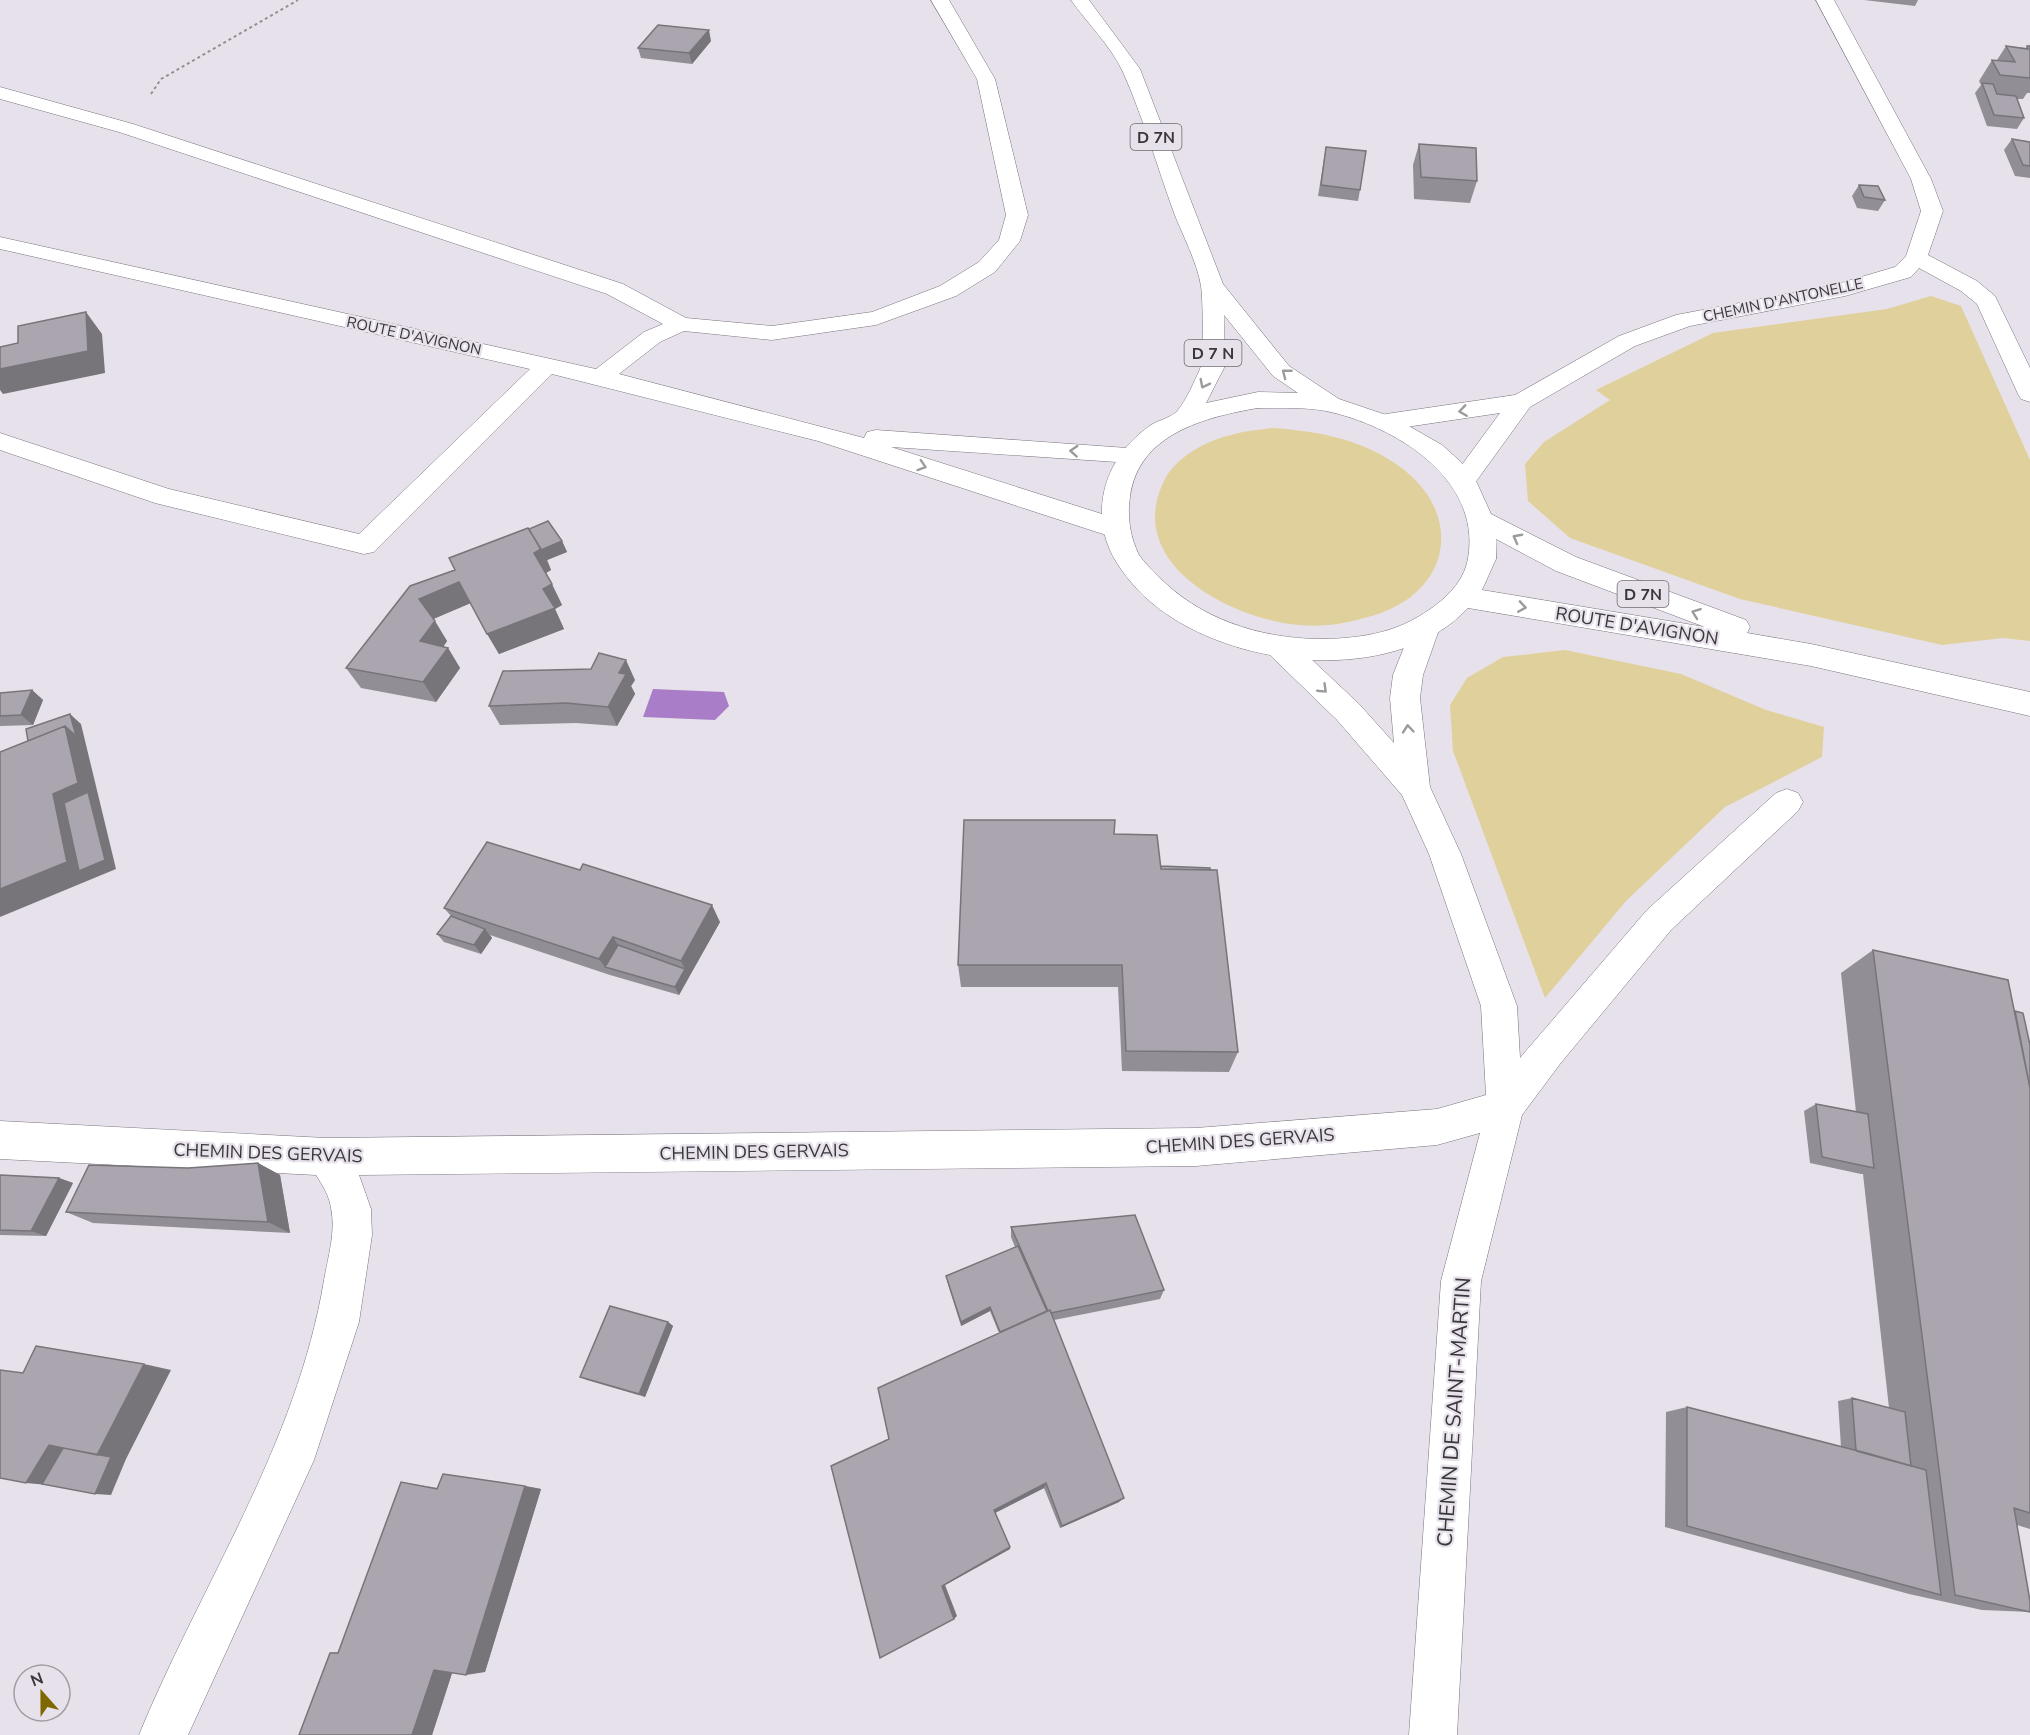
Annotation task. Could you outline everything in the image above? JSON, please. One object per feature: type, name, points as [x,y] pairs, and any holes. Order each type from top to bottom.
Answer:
[{"type":"street","points":[[0,93],[126,128],[615,289],[681,324],[772,333],[876,318],[948,291],[987,267],[1009,241],[1017,214],[986,79],[940,0]]},
{"type":"street","name":"D 7N","points":[[1080,0],[1131,69],[1212,285],[1281,371],[1335,405]]},
{"type":"street","points":[[1825,0],[1921,179],[1932,211],[1916,258],[1969,286],[1987,301],[2030,394]]},
{"type":"street","name":"ROUTE D'AVIGNON","points":[[0,243],[600,378],[826,435]]},
{"type":"street","name":"CHEMIN D'ANTONELLE","points":[[1386,422],[1521,402],[1628,341],[1684,320],[1837,291],[1903,272],[1916,258]]},
{"type":"street","name":"D 7 N","points":[[1188,415],[1213,366],[1212,285]]},
{"type":"street","points":[[600,378],[652,337],[681,324]]},
{"type":"street","points":[[0,441],[164,497],[364,546],[546,366]]},
{"type":"street","points":[[1258,400],[1296,400],[1335,405],[1386,422],[1426,445],[1463,481],[1481,520],[1482,560],[1464,597],[1426,627],[1380,645],[1328,651],[1281,648],[1220,632],[1169,603],[1133,567],[1115,528],[1115,490],[1132,455],[1156,432],[1188,415],[1221,405],[1258,400]]},
{"type":"street","name":"CHEMIN D'ANTONELLE","points":[[1463,481],[1521,402]]},
{"type":"street","points":[[826,435],[1132,455]]},
{"type":"street","points":[[826,435],[1115,528]]},
{"type":"street","name":"ROUTE D'AVIGNON","points":[[1481,520],[1566,564],[1810,655]]},
{"type":"street","name":"ROUTE D'AVIGNON","points":[[1464,597],[1810,655],[2030,704]]},
{"type":"street","name":"CHEMIN DE SAINT-MARTIN","points":[[1414,787],[1405,698],[1408,675],[1426,627]]},
{"type":"street","name":"CHEMIN DE SAINT-MARTIN","points":[[1281,648],[1348,712],[1414,787],[1445,854],[1499,1006],[1505,1107],[1461,1281],[1433,1735]]},
{"type":"street","points":[[1505,1107],[1547,1052],[1659,920],[1787,802]]},
{"type":"street","name":"CHEMIN DES GERVAIS","points":[[0,1140],[326,1157],[1196,1147],[1437,1127],[1505,1107]]},
{"type":"street","points":[[163,1735],[292,1460],[338,1322],[352,1235],[351,1209],[342,1180],[326,1157]]},
{"type":"path","points":[[152,102],[149,95],[161,79],[298,0]]},
{"type":"shaded area","points":[[1931,296],[1961,306],[2030,460],[2030,641],[2003,638],[1942,645],[1740,599],[1570,538],[1528,501],[1525,464],[1544,442],[1610,400],[1596,390],[1713,333],[1887,309]]},
{"type":"shaded area","points":[[1272,428],[1305,431],[1352,442],[1382,455],[1418,483],[1433,503],[1440,525],[1441,547],[1434,568],[1421,587],[1401,603],[1375,615],[1338,624],[1299,625],[1272,621],[1244,612],[1217,599],[1192,582],[1172,562],[1159,539],[1155,512],[1163,483],[1168,474],[1182,458],[1201,446],[1241,432]]},
{"type":"shaded area","points":[[1565,650],[1681,674],[1766,710],[1824,727],[1822,757],[1725,807],[1626,901],[1545,998],[1453,751],[1450,705],[1467,678],[1503,657]]},
{"type":"shaded area","points":[[653,689],[724,692],[729,706],[715,720],[643,717]]},
{"type":"building","points":[[658,25],[709,30],[689,53],[638,48]]},
{"type":"building","points":[[2006,46],[2028,49],[2027,46],[2030,46],[2030,78],[2000,75],[1992,60],[2015,62]]},
{"type":"building","points":[[1982,83],[1993,84],[1997,94],[2016,96],[2024,118],[1994,115]]},
{"type":"building","points":[[2012,139],[2030,142],[2030,166],[2023,165]]},
{"type":"building","points":[[1419,144],[1476,148],[1477,181],[1421,177]]},
{"type":"building","points":[[1326,147],[1366,151],[1360,190],[1321,185]]},
{"type":"building","points":[[1859,185],[1878,186],[1885,200],[1864,197]]},
{"type":"building","points":[[86,312],[88,351],[0,369],[0,347],[18,343],[18,326]]},
{"type":"building","points":[[548,521],[562,541],[541,550],[529,529]]},
{"type":"building","points":[[528,528],[541,549],[534,553],[552,584],[543,589],[555,608],[487,634],[459,582],[419,599],[435,621],[420,641],[448,648],[423,682],[346,668],[410,586],[455,570],[449,558]]},
{"type":"building","points":[[599,653],[626,660],[619,673],[626,674],[608,707],[566,703],[489,706],[503,671],[591,669]]},
{"type":"building","points":[[32,690],[21,715],[0,716],[0,693]]},
{"type":"building","points":[[70,714],[76,736],[65,726],[28,741],[26,729]]},
{"type":"building","points":[[65,726],[78,783],[53,794],[67,862],[0,889],[0,752]]},
{"type":"building","points":[[88,792],[105,860],[79,871],[64,803]]},
{"type":"building","points":[[964,820],[1115,820],[1114,834],[1157,835],[1161,869],[1217,870],[1238,1052],[1126,1051],[1122,965],[958,965]]},
{"type":"building","points":[[487,842],[580,870],[583,864],[712,905],[681,961],[613,937],[599,959],[444,908]]},
{"type":"building","points":[[1161,866],[1210,868],[1210,870],[1161,869]]},
{"type":"building","points":[[451,916],[485,929],[474,945],[437,934]]},
{"type":"building","points":[[618,945],[685,969],[675,987],[605,967]]},
{"type":"building","points":[[1873,950],[2008,980],[2030,1088],[2030,1513],[2014,1508],[2030,1612],[1955,1595]]},
{"type":"building","points":[[2015,1011],[2023,1013],[2030,1045],[2030,1088]]},
{"type":"building","points":[[1816,1104],[1868,1114],[1874,1168],[1822,1157]]},
{"type":"building","points":[[258,1163],[268,1222],[66,1212],[89,1165],[188,1168]]},
{"type":"building","points":[[0,1175],[59,1178],[31,1231],[0,1230]]},
{"type":"building","points":[[1135,1215],[1164,1290],[1051,1313],[1050,1310],[1048,1311],[1011,1227]]},
{"type":"building","points":[[1018,1246],[1047,1311],[1000,1332],[990,1307],[961,1322],[946,1276]]},
{"type":"building","points":[[610,1306],[668,1322],[639,1394],[580,1377]]},
{"type":"building","points":[[1050,1310],[1124,1498],[1062,1526],[1046,1483],[994,1510],[1010,1547],[942,1586],[954,1619],[880,1658],[831,1466],[889,1439],[878,1388]]},
{"type":"building","points":[[36,1346],[144,1364],[97,1455],[49,1445],[26,1483],[0,1478],[0,1370],[23,1373]]},
{"type":"building","points":[[1852,1398],[1905,1412],[1911,1466],[1856,1451]]},
{"type":"building","points":[[1687,1407],[1926,1470],[1941,1595],[1687,1526]]},
{"type":"building","points":[[63,1448],[111,1457],[95,1494],[42,1484]]},
{"type":"building","points":[[443,1474],[525,1486],[466,1675],[434,1670],[412,1735],[299,1735],[330,1653],[338,1653],[401,1482],[437,1489]]}]
